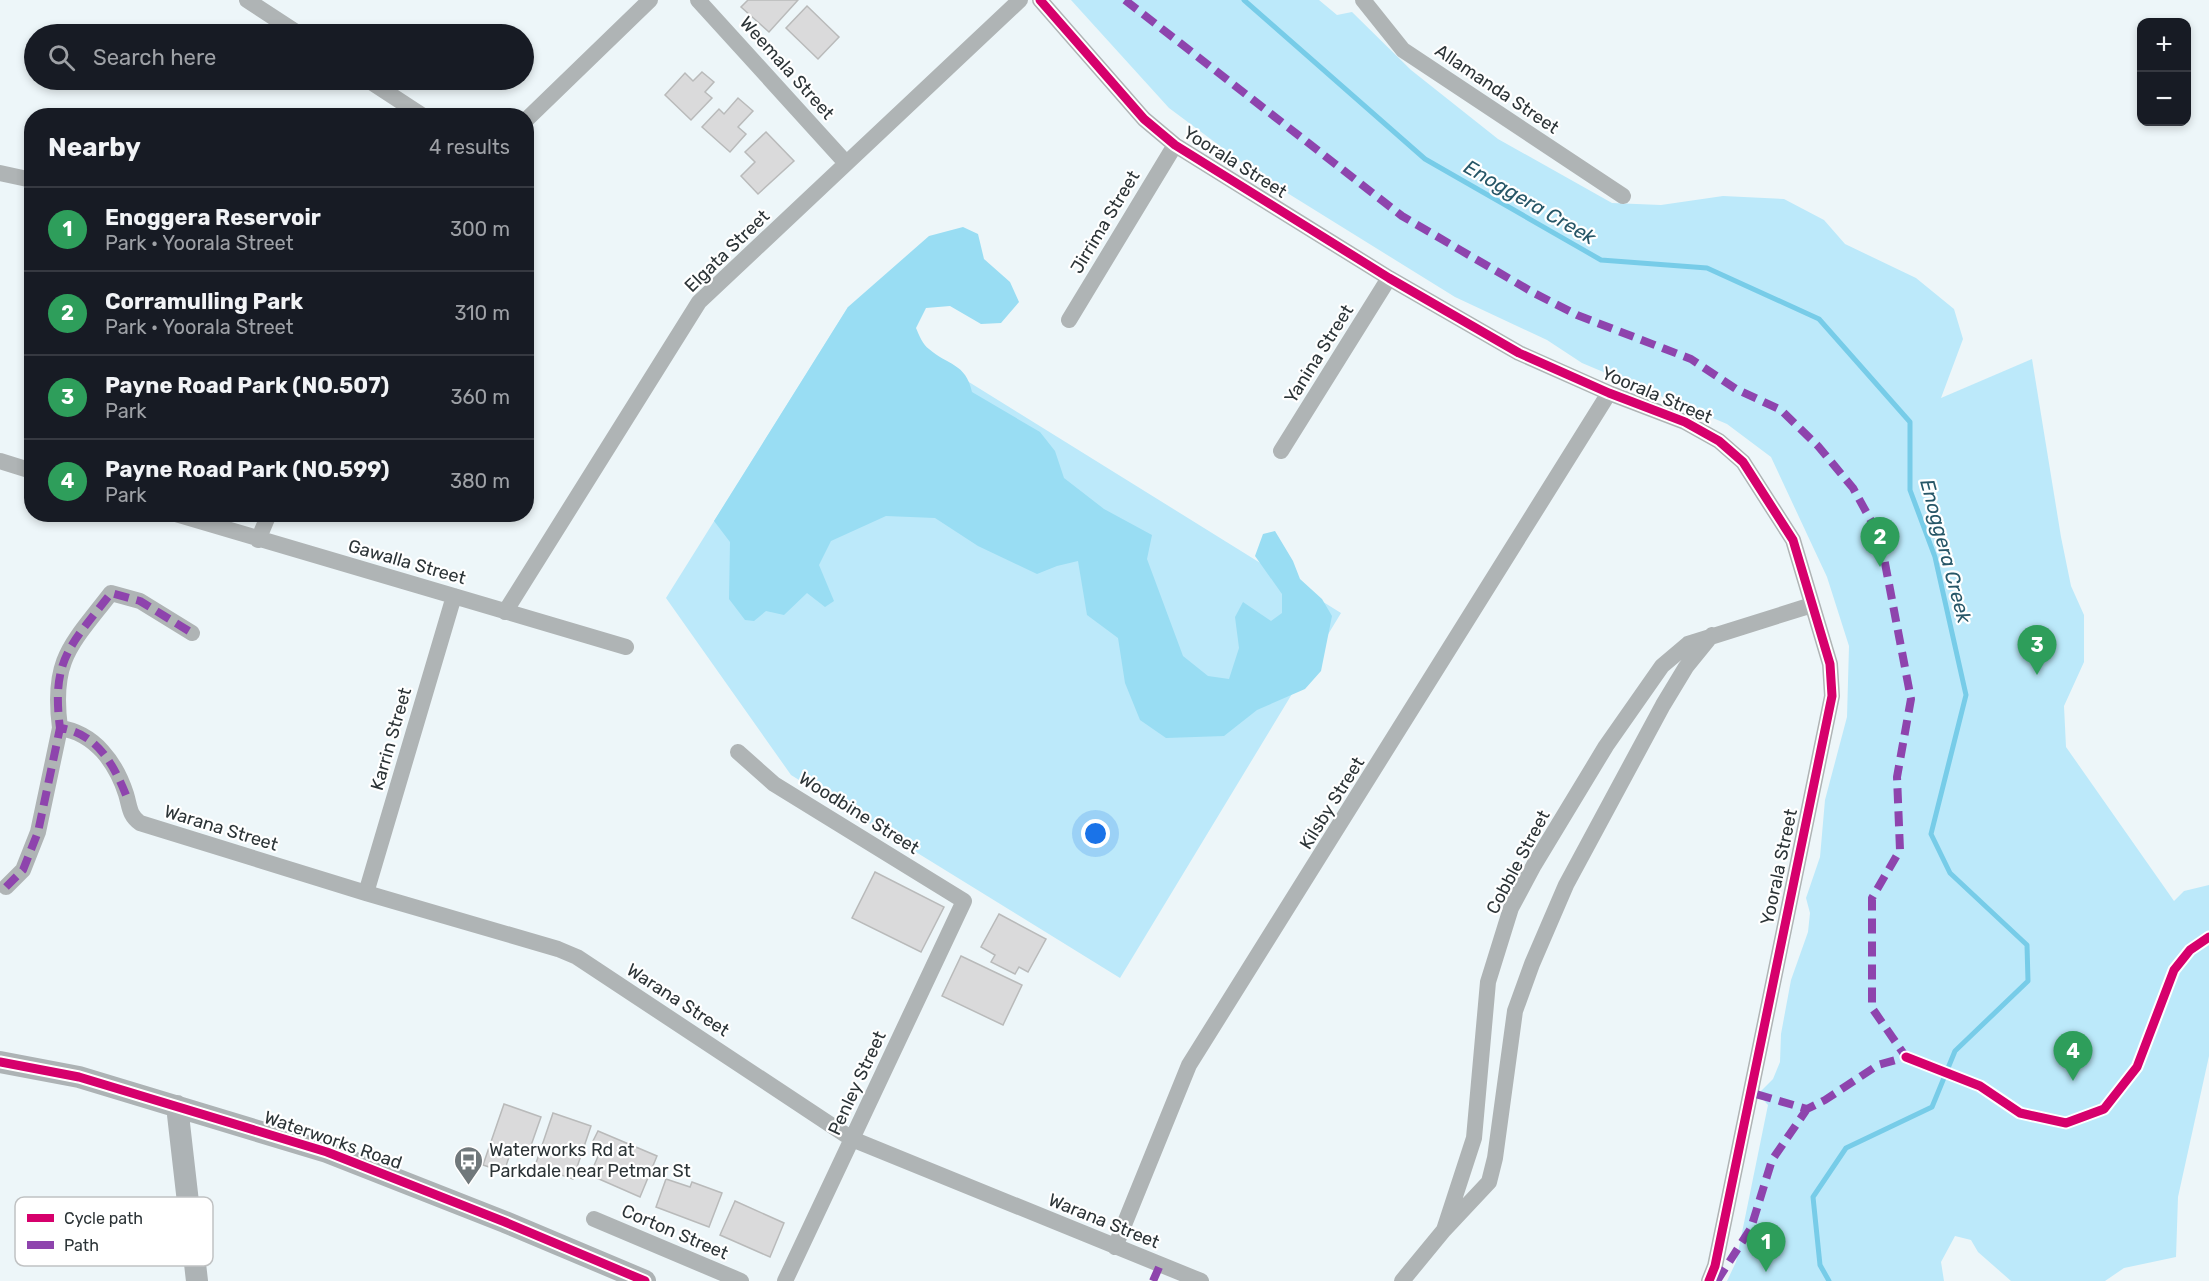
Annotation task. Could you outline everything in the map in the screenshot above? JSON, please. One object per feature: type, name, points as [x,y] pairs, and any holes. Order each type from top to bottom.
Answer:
[{"type":"main road","name":"Waterworks Road","points":[[0,1062],[79,1077],[327,1152],[505,1222],[645,1281]]},
{"type":"main road","points":[[177,1106],[187,1197]]},
{"type":"main road","points":[[195,1266],[197,1281]]},
{"type":"street","points":[[246,0],[283,24]]},
{"type":"street","points":[[534,112],[650,0]]},
{"type":"street","name":"Weemala Street","points":[[698,0],[846,163]]},
{"type":"street","name":"Elgata Street","points":[[505,612],[699,302],[1020,0]]},
{"type":"street","name":"Yoorala Street","points":[[1040,0],[1144,119],[1175,145],[1389,278],[1522,354],[1609,393],[1685,422],[1719,441],[1743,462],[1793,540],[1830,664],[1832,696],[1717,1257],[1709,1281]]},
{"type":"street","name":"Allamanda Street","points":[[1363,0],[1403,50],[1623,196]]},
{"type":"street","points":[[383,90],[411,108]]},
{"type":"street","name":"Jirrima Street","points":[[1069,320],[1175,145]]},
{"type":"street","points":[[0,173],[24,178]]},
{"type":"street","name":"Yanina Street","points":[[1281,451],[1389,278]]},
{"type":"street","name":"Kilsby Street","points":[[1115,1247],[1189,1065],[1609,393]]},
{"type":"street","points":[[0,461],[24,468]]},
{"type":"street","name":"Gawalla Street","points":[[201,522],[627,647]]},
{"type":"street","points":[[258,540],[266,522]]},
{"type":"street","points":[[6,887],[23,870],[38,832],[60,728],[56,687],[66,654],[111,593],[140,601],[192,633]]},
{"type":"street","name":"Karrin Street","points":[[366,893],[454,596]]},
{"type":"street","name":"Cobble Street","points":[[1444,1230],[1474,1138],[1488,982],[1511,908],[1534,865],[1606,746],[1662,666],[1688,644],[1713,634],[1812,605]]},
{"type":"street","name":"Cobble Street","points":[[1402,1281],[1444,1230],[1489,1182],[1495,1158],[1515,1011],[1566,885],[1663,705],[1686,667],[1713,634]]},
{"type":"street","name":"Warana Street","points":[[60,728],[75,730],[103,752],[116,770],[131,816],[140,823],[558,949],[577,957],[852,1139],[1201,1281]]},
{"type":"street","name":"Woodbine Street","points":[[738,752],[774,784],[964,901]]},
{"type":"street","name":"Penley Street","points":[[785,1281],[964,901]]},
{"type":"street","name":"Corton Street","points":[[594,1219],[741,1281]]},
{"type":"shaded area","points":[[1071,0],[1319,0],[1337,15],[1352,12],[1411,70],[1498,139],[1612,203],[1661,205],[1723,196],[1784,199],[1824,220],[1845,244],[1916,278],[1954,309],[1963,339],[1941,398],[2032,359],[2061,537],[2071,586],[2084,615],[2084,662],[2064,706],[2066,747],[2174,901],[2184,891],[2209,885],[2209,1056],[2178,1197],[2176,1257],[2124,1268],[2105,1281],[2011,1281],[1978,1252],[1971,1240],[1955,1236],[1941,1262],[1944,1281],[1727,1281],[1736,1262],[1768,1105],[1758,1094],[1773,1079],[1780,1062],[1781,1034],[1791,980],[1808,932],[1810,913],[1806,898],[1820,857],[1825,800],[1847,717],[1849,646],[1827,577],[1771,457],[1727,424],[1582,363],[1547,340],[1455,297],[1263,178],[1169,108]]},
{"type":"shaded area","points":[[963,227],[978,234],[984,259],[1010,282],[1019,302],[1001,323],[981,324],[950,306],[926,308],[916,328],[921,340],[936,354],[961,370],[972,392],[1040,432],[1055,451],[1064,478],[1104,509],[1152,535],[1147,559],[1183,656],[1208,676],[1229,679],[1239,648],[1235,617],[1243,602],[1271,621],[1282,613],[1282,594],[1255,556],[1263,534],[1275,531],[1293,561],[1300,579],[1322,599],[1332,616],[1321,671],[1305,689],[1257,710],[1224,736],[1166,738],[1140,720],[1125,683],[1118,638],[1087,615],[1078,561],[1037,574],[978,546],[935,518],[886,516],[831,541],[819,565],[834,601],[825,607],[807,593],[784,615],[766,611],[754,621],[745,620],[729,599],[730,542],[714,521],[848,307],[929,236]]},
{"type":"shaded area","points":[[848,307],[1341,613],[1120,978],[791,775],[666,598]]},
{"type":"building","points":[[748,0],[798,0],[769,32],[741,7]]},
{"type":"building","points":[[807,6],[839,37],[818,59],[786,28]]},
{"type":"building","points":[[702,72],[714,82],[705,92],[712,98],[691,120],[665,95],[685,73],[693,81]]},
{"type":"building","points":[[738,98],[753,111],[738,127],[746,134],[730,152],[702,127],[719,109],[724,114]]},
{"type":"building","points":[[766,132],[794,161],[758,194],[741,176],[755,162],[745,152]]},
{"type":"building","points":[[875,872],[944,907],[921,952],[852,918]]},
{"type":"building","points":[[999,914],[1046,939],[1028,972],[1019,967],[1015,974],[991,962],[995,955],[981,947]]},
{"type":"building","points":[[961,956],[1022,985],[1003,1025],[942,996]]},
{"type":"building","points":[[504,1104],[541,1117],[528,1154],[512,1148],[504,1172],[483,1165]]},
{"type":"building","points":[[553,1113],[591,1126],[573,1179],[535,1166]]},
{"type":"building","points":[[598,1131],[657,1156],[640,1197],[590,1175],[602,1147],[592,1143]]},
{"type":"building","points":[[666,1179],[690,1187],[692,1182],[722,1193],[709,1227],[656,1207]]},
{"type":"building","points":[[735,1201],[784,1223],[770,1257],[720,1235]]},
{"type":"waterway","name":"Enoggera Creek","points":[[1244,0],[1425,159],[1601,260],[1707,268],[1819,319],[1910,422],[1910,490],[1935,557],[1966,695],[1931,834],[1950,873],[2027,945],[2028,981],[1955,1051],[1932,1107],[1846,1148],[1813,1197],[1820,1265],[1829,1281]]},
{"type":"marked path","points":[[1125,0],[1402,216],[1534,293],[1577,315],[1691,359],[1736,389],[1781,410],[1818,446],[1853,488],[1880,537],[1911,699],[1897,777],[1900,850],[1872,898],[1872,1008],[1906,1057],[1878,1065],[1825,1100],[1807,1109],[1749,1092]]},
{"type":"marked path","points":[[126,795],[102,751],[84,736],[60,728],[59,685],[67,654],[111,593],[140,601],[192,633]]},
{"type":"marked path","points":[[6,887],[23,870],[38,832],[60,728]]},
{"type":"marked path","points":[[1717,1281],[1751,1228],[1772,1160],[1807,1109]]},
{"type":"marked path","points":[[1153,1281],[1160,1265]]},
{"type":"cycle path","points":[[1040,0],[1144,119],[1175,145],[1389,278],[1519,353],[1609,393],[1685,422],[1719,441],[1743,462],[1793,540],[1830,664],[1832,696],[1715,1266],[1709,1281]]},
{"type":"cycle path","points":[[1906,1057],[1980,1086],[2020,1113],[2066,1123],[2104,1109],[2137,1067],[2174,970],[2190,950],[2209,937]]},
{"type":"cycle path","points":[[0,1062],[79,1077],[327,1152],[505,1222],[645,1281]]},
{"type":"place","name":"Corramulling Park","points":[[1880,567]]},
{"type":"place","name":"Payne Road Park (NO.507)","points":[[2037,675]]},
{"type":"place","name":"Payne Road Park (NO.599)","points":[[2073,1081]]},
{"type":"place","name":"Waterworks Rd at Parkdale near Petmar St","points":[[468,1186]]},
{"type":"place","name":"Enoggera Reservoir","points":[[1766,1272]]}]
